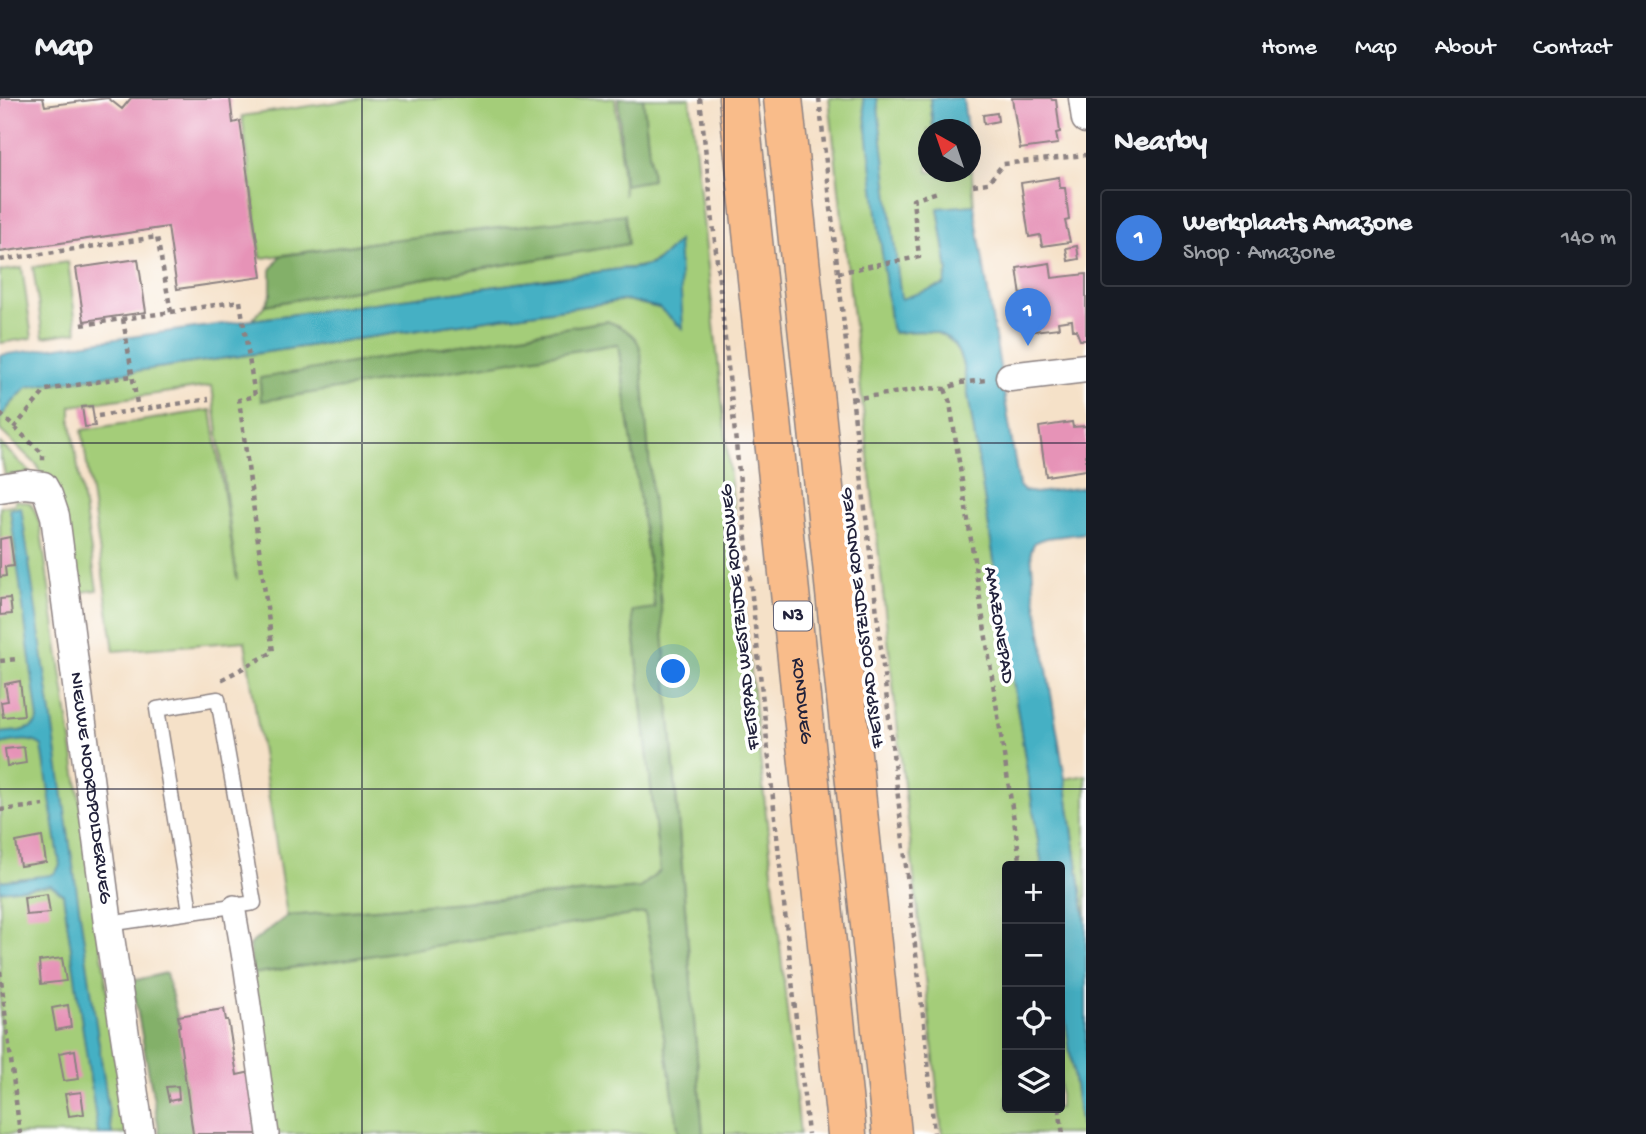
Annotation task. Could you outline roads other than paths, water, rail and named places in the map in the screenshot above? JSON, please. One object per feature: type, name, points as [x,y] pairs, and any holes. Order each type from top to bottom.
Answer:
[{"type":"highway","name":"RONDWEG","points":[[738,98],[848,1134]]},
{"type":"highway","name":"N3","points":[[783,98],[892,1134]]},
{"type":"street","points":[[1083,98],[1086,119]]},
{"type":"street","points":[[1010,377],[1086,368]]},
{"type":"street","name":"NIEUWE NOORDPOLDERWEG","points":[[0,488],[25,484],[43,486],[55,516],[108,924],[140,1134]]},
{"type":"street","points":[[234,906],[268,1134]]},
{"type":"lane","points":[[108,924],[254,903],[218,699],[157,709],[190,911]]},
{"type":"water","points":[[863,98],[877,98],[901,299],[944,285],[948,271],[938,208],[974,205],[1019,486],[1024,491],[1035,493],[1086,487],[1086,533],[1047,538],[1035,542],[1031,550],[1034,590],[1086,925],[1086,1134],[1082,1134],[1065,1017],[1065,861],[1041,861],[964,369],[956,348],[944,336],[928,331],[894,333],[891,328]]},
{"type":"water","points":[[930,98],[963,98],[966,119],[932,119]]},
{"type":"water","points":[[678,241],[683,329],[659,308],[626,300],[27,387],[0,418],[0,355],[646,266],[659,260]]},
{"type":"water","points":[[21,507],[112,1134],[98,1134],[63,894],[51,885],[0,891],[0,881],[51,875],[60,865],[42,746],[27,740],[0,744],[0,733],[26,729],[38,720],[10,509]]},
{"type":"place","name":"Werkplaats Amazone","points":[[1028,346]]}]
